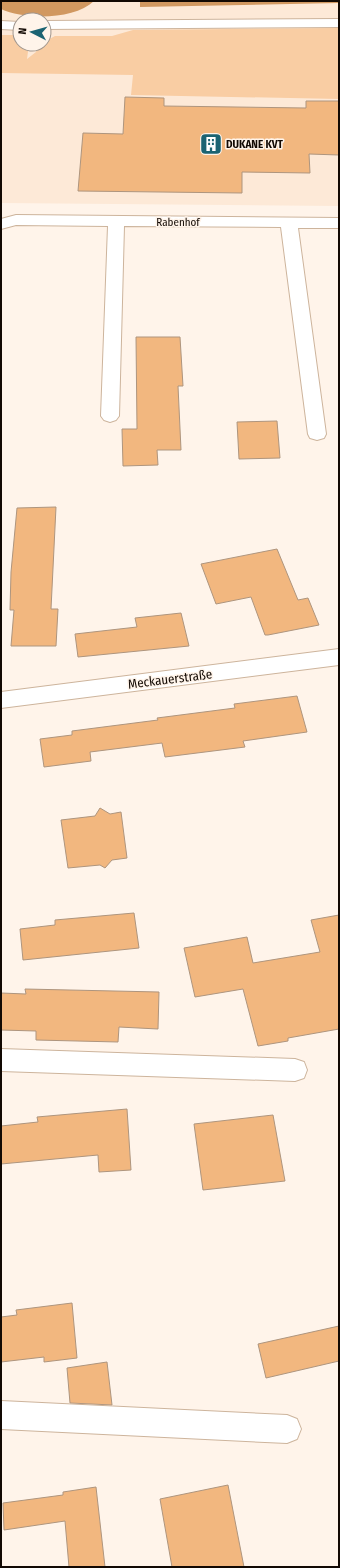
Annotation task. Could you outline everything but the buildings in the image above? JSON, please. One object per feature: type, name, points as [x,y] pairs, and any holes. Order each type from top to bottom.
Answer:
[{"type":"street","points":[[52,26],[339,23]]},
{"type":"street","points":[[1,25],[12,26]]},
{"type":"street","name":"Rabenhof","points":[[6,220],[339,223]]},
{"type":"street","points":[[110,416],[116,221]]},
{"type":"street","points":[[289,222],[317,434]]},
{"type":"street","name":"Meckauerstraße","points":[[1,700],[339,657]]},
{"type":"street","points":[[1,1060],[295,1070]]},
{"type":"street","points":[[1,1416],[287,1429]]},
{"type":"shaded area","points":[[1,1],[339,1],[339,206],[1,203]]},
{"type":"shaded area","points":[[1,1],[94,1],[74,12],[62,15],[52,16],[52,12],[12,13],[1,9]]},
{"type":"shaded area","points":[[140,1],[339,1],[339,3],[140,7]]},
{"type":"shaded area","points":[[339,28],[339,99],[131,95],[133,75],[1,73],[1,35],[12,35],[12,52],[28,52],[27,59],[36,52],[52,52],[52,38],[55,36],[112,36],[133,30]]},
{"type":"place","name":"DUKANE KVT","points":[[211,144]]}]
